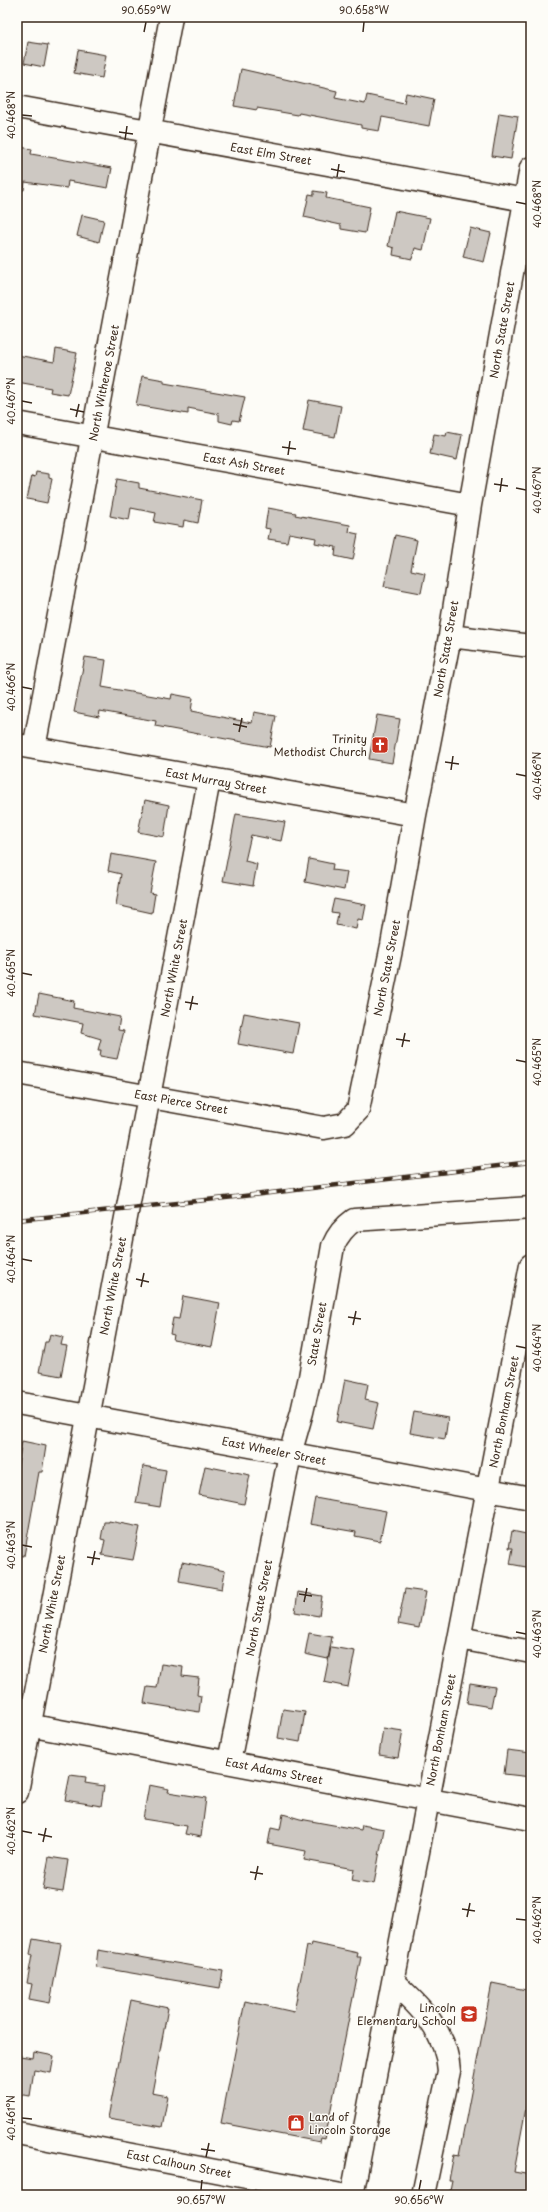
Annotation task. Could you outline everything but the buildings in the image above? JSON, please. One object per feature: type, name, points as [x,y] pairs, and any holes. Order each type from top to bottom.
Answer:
[{"type":"street","name":"North Witheroe Street","points":[[25,746],[94,436],[172,17]]},
{"type":"street","name":"East Elm Street","points":[[17,107],[525,200]]},
{"type":"street","name":"North State Street","points":[[345,1124],[354,1116],[360,1102],[392,945],[415,815],[450,636],[470,505],[531,168]]},
{"type":"street","name":"East Ash Street","points":[[17,423],[470,505]]},
{"type":"street","points":[[450,636],[531,646]]},
{"type":"street","name":"East Murray Street","points":[[25,746],[209,780],[415,815]]},
{"type":"street","name":"North White Street","points":[[17,1792],[23,1724],[88,1416],[209,780]]},
{"type":"street","name":"East Pierce Street","points":[[17,1073],[324,1128],[345,1124]]},
{"type":"street","name":"State Street","points":[[290,1454],[308,1384],[333,1246],[341,1231],[354,1220],[531,1208]]},
{"type":"street","name":"North Bonham Street","points":[[352,2195],[489,1490],[526,1325],[531,1265]]},
{"type":"street","name":"East Wheeler Street","points":[[17,1403],[531,1498]]},
{"type":"street","name":"North State Street","points":[[229,1762],[290,1454]]},
{"type":"street","points":[[460,1638],[531,1652]]},
{"type":"street","name":"East Adams Street","points":[[23,1724],[531,1819]]},
{"type":"street","points":[[393,1982],[419,2005],[436,2030],[448,2054],[449,2071],[423,2195]]},
{"type":"street","name":"East Calhoun Street","points":[[17,2133],[341,2195]]},
{"type":"railway","points":[[17,1220],[244,1196],[531,1162]]},
{"type":"place","name":"Trinity Methodist Church","points":[[380,745]]},
{"type":"place","name":"Lincoln Elementary School","points":[[469,2014]]},
{"type":"place","name":"Land of Lincoln Storage","points":[[296,2123]]}]
